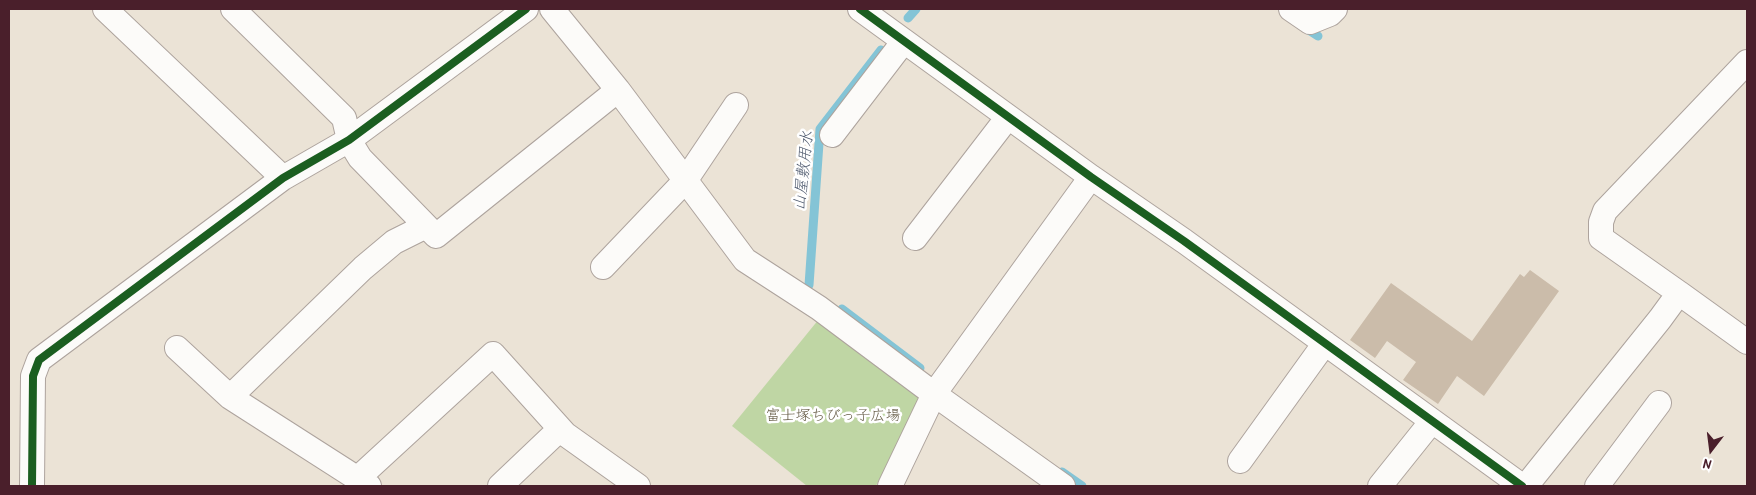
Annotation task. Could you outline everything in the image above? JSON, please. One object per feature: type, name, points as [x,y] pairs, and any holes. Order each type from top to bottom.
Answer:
[{"type":"street","points":[[105,9],[283,178]]},
{"type":"street","points":[[233,9],[344,118],[349,140],[360,158],[436,236],[618,90]]},
{"type":"street","points":[[32,486],[33,376],[39,360],[283,178],[349,140],[526,9]]},
{"type":"street","points":[[552,9],[618,90],[745,260],[819,308],[934,394],[1063,486]]},
{"type":"street","points":[[860,9],[1522,486]]},
{"type":"street","points":[[1291,9],[1310,22],[1330,14],[1335,9]]},
{"type":"street","points":[[832,135],[904,41]]},
{"type":"street","points":[[1747,62],[1605,211],[1601,222],[1601,238],[1747,342]]},
{"type":"street","points":[[603,267],[685,181],[736,105]]},
{"type":"street","points":[[915,238],[1008,117]]},
{"type":"street","points":[[890,486],[934,394],[1091,177]]},
{"type":"street","points":[[230,397],[363,268],[394,242],[426,226]]},
{"type":"street","points":[[1526,486],[1679,293]]},
{"type":"street","points":[[1240,461],[1325,343]]},
{"type":"street","points":[[177,348],[230,397],[363,483],[493,354],[565,434],[638,486]]},
{"type":"street","points":[[1597,486],[1659,403]]},
{"type":"street","points":[[1380,486],[1432,421]]},
{"type":"street","points":[[500,486],[560,429]]},
{"type":"green space","name":"富士塚ちびっ子広場","points":[[819,319],[914,388],[919,400],[876,486],[807,486],[732,426]]},
{"type":"building","points":[[1530,270],[1559,291],[1484,396],[1457,376],[1438,404],[1403,380],[1416,362],[1387,341],[1375,358],[1350,340],[1391,283],[1472,341],[1520,274],[1524,277]]},
{"type":"waterway","name":"山屋敷用水","points":[[908,18],[916,9]]},
{"type":"waterway","points":[[1304,27],[1318,36]]},
{"type":"waterway","name":"山屋敷用水","points":[[809,285],[820,129],[881,50]]},
{"type":"waterway","name":"山屋敷用水","points":[[842,309],[920,368]]},
{"type":"waterway","name":"山屋敷用水","points":[[1062,472],[1082,486]]},
{"type":"cycle path","points":[[32,486],[33,376],[39,360],[283,178],[349,140],[526,9]]},
{"type":"cycle path","points":[[860,9],[1522,486]]}]
